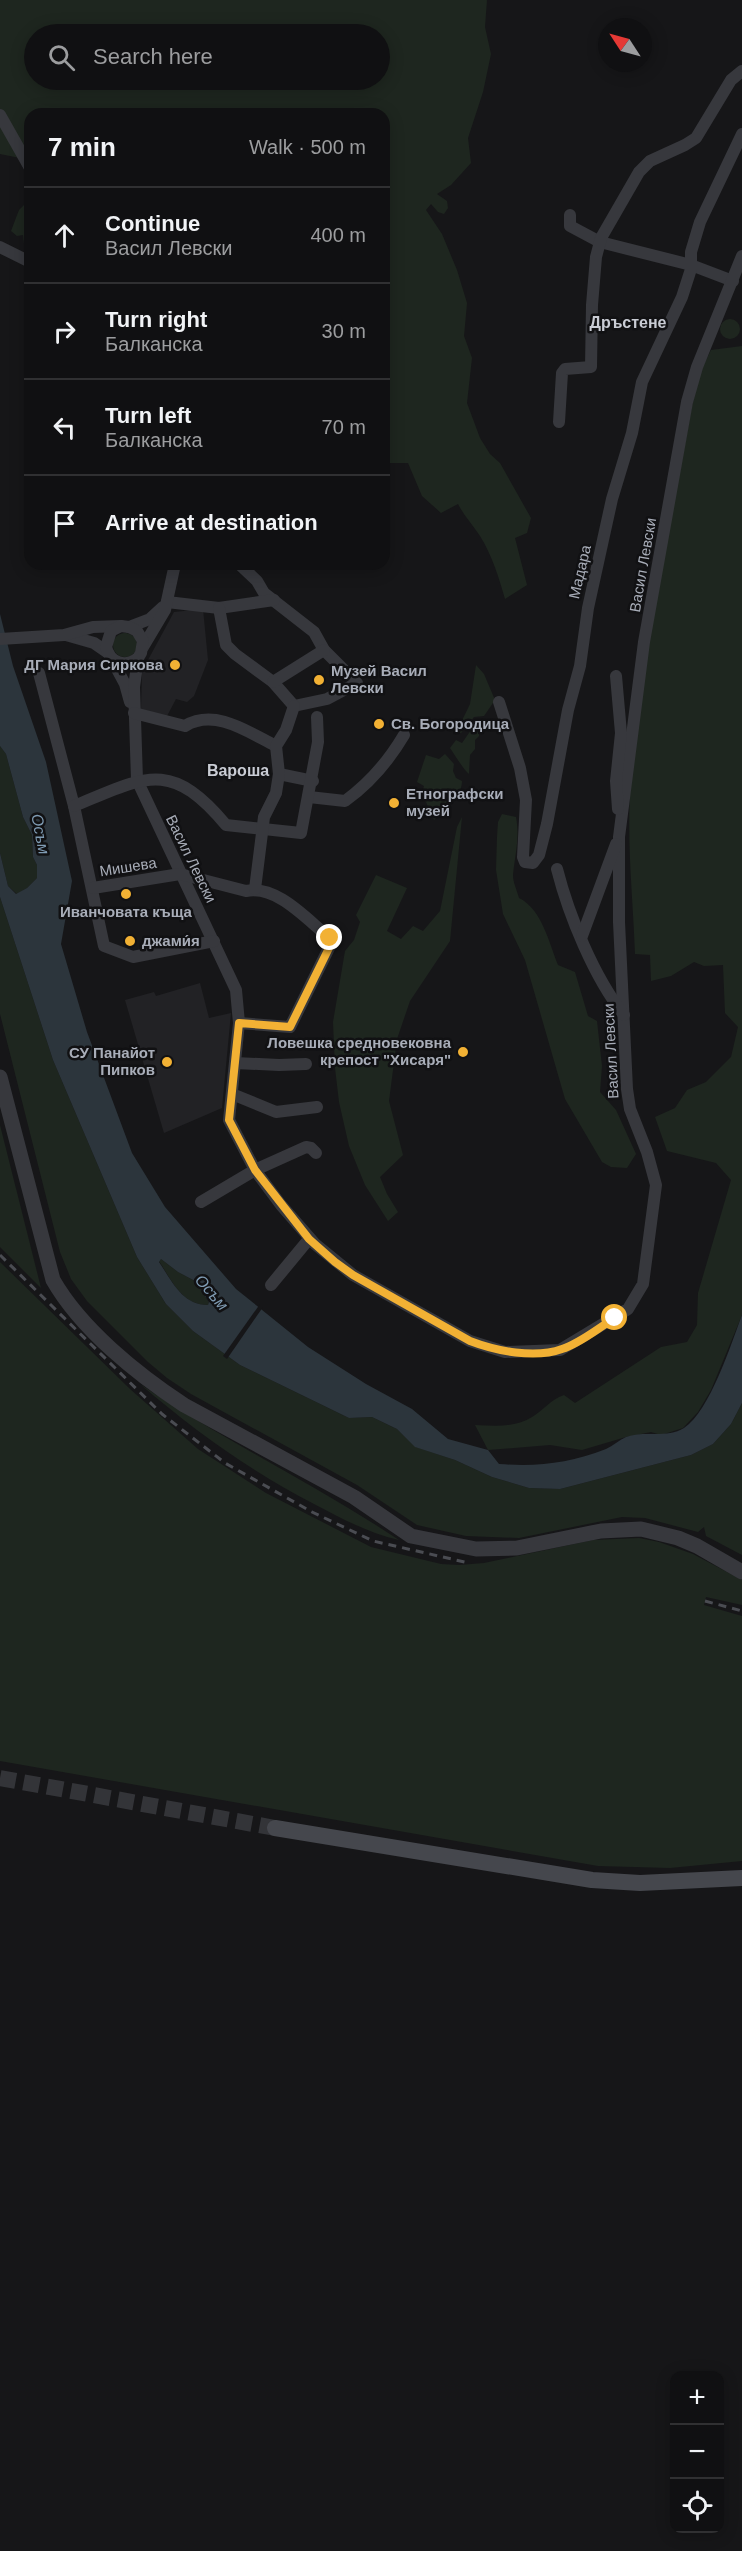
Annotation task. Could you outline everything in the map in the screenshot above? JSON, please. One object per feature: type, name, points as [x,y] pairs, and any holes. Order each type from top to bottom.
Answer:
[{"type":"main road","points":[[275,1828],[592,1880],[640,1883],[742,1878]]},
{"type":"street","points":[[559,422],[562,373],[565,369],[573,367],[591,367],[592,305],[596,257],[600,242],[639,172],[650,161],[696,138],[731,80],[742,71]]},
{"type":"street","points":[[0,115],[24,157]]},
{"type":"street","name":"Мадара","points":[[499,702],[520,768],[526,800],[527,818],[523,857],[525,862],[533,863],[539,855],[547,824],[568,710],[580,666],[588,608],[612,499],[632,433],[642,382],[682,297],[700,222],[742,134]]},
{"type":"street","points":[[570,215],[570,226],[600,242],[691,265],[733,281]]},
{"type":"street","points":[[0,247],[24,259]]},
{"type":"street","name":"Васил Левски","points":[[134,713],[136,780],[236,990],[239,1023],[229,1120],[255,1170],[309,1239],[353,1275],[470,1341],[496,1350],[528,1352],[560,1350],[628,1309],[643,1284],[656,1185],[647,1152],[630,1109],[619,922],[619,837],[644,642],[687,402],[697,367],[742,256]]},
{"type":"street","points":[[64,635],[94,643],[121,663],[127,663],[140,652],[161,618],[174,570]]},
{"type":"street","points":[[245,570],[257,581],[264,593],[314,632],[324,650],[357,683],[327,699],[294,706]]},
{"type":"street","points":[[167,602],[219,608],[274,600]]},
{"type":"street","points":[[0,639],[64,635],[93,627],[125,626],[150,619],[167,602]]},
{"type":"street","points":[[219,608],[226,645],[234,654],[273,682],[294,706]]},
{"type":"street","points":[[125,626],[141,636],[134,713]]},
{"type":"street","points":[[125,626],[108,636],[108,655],[124,684],[134,713]]},
{"type":"street","points":[[273,682],[324,650]]},
{"type":"street","points":[[39,674],[74,806],[104,946],[133,957],[214,941]]},
{"type":"street","points":[[582,936],[619,837],[616,781],[621,733],[616,676]]},
{"type":"street","points":[[255,889],[264,817],[276,793],[279,774],[276,746],[286,730],[294,706]]},
{"type":"street","points":[[134,713],[185,726],[194,721],[222,720],[276,746]]},
{"type":"street","points":[[74,806],[136,780],[164,780],[176,782],[207,803],[226,825],[301,833],[313,781],[318,742],[317,717]]},
{"type":"street","points":[[309,797],[345,801],[363,788],[382,767],[404,735]]},
{"type":"street","points":[[279,774],[313,781]]},
{"type":"street","points":[[557,869],[564,896],[605,988],[624,1015]]},
{"type":"street","name":"Мишева","points":[[93,888],[180,873],[246,891],[255,889],[274,893],[330,938],[329,948],[290,1027],[239,1023]]},
{"type":"street","points":[[235,1063],[306,1064]]},
{"type":"street","points":[[0,1077],[53,1280],[62,1297],[140,1374],[169,1395],[354,1497],[411,1536],[476,1549],[517,1548],[601,1531],[641,1529],[678,1538],[697,1546],[742,1572]]},
{"type":"street","points":[[232,1094],[276,1112],[317,1107]]},
{"type":"street","points":[[201,1202],[255,1170],[306,1147],[316,1153]]},
{"type":"street","points":[[271,1285],[309,1239]]},
{"type":"shaded area","points":[[0,0],[487,0],[485,27],[491,54],[483,92],[468,138],[471,163],[451,185],[437,194],[447,201],[448,208],[444,214],[438,212],[431,204],[426,210],[442,234],[457,270],[467,303],[464,336],[472,358],[467,403],[480,438],[490,454],[500,463],[531,518],[527,533],[515,538],[527,585],[505,599],[488,551],[458,504],[441,513],[422,496],[408,463],[390,463],[390,108],[24,108],[24,159],[0,154]]},
{"type":"shaded area","points":[[24,205],[24,244],[23,235],[17,236],[11,231],[19,210]]},
{"type":"shaded area","points":[[730,319],[737,322],[740,329],[737,336],[730,339],[723,336],[720,329],[723,322]]},
{"type":"shaded area","points":[[742,346],[742,1315],[711,1390],[698,1412],[683,1428],[661,1435],[651,1432],[626,1437],[582,1450],[550,1445],[488,1450],[475,1425],[504,1426],[525,1421],[564,1395],[575,1403],[661,1347],[687,1342],[697,1325],[698,1293],[731,1180],[716,1163],[667,1151],[655,1117],[675,1108],[687,1090],[706,1082],[731,1057],[738,1027],[725,1013],[723,965],[704,966],[694,962],[671,976],[651,981],[650,955],[635,954],[629,824],[631,780],[642,686],[692,406],[702,368],[711,350]]},
{"type":"shaded area","name":"ДГ Мария Сиркова","points":[[203,609],[208,660],[194,696],[187,702],[176,699],[167,716],[141,710],[142,671],[174,612]]},
{"type":"shaded area","points":[[125,633],[134,636],[137,645],[134,654],[125,657],[116,654],[113,645],[116,636]]},
{"type":"shaded area","points":[[476,665],[484,674],[495,700],[484,716],[474,717],[461,733],[457,731],[470,704]]},
{"type":"shaded area","points":[[476,723],[481,723],[479,736],[475,740],[475,749],[470,755],[469,774],[450,748],[456,740],[462,743]]},
{"type":"shaded area","points":[[0,746],[6,754],[23,817],[32,835],[33,857],[37,865],[37,878],[17,894],[8,886],[0,853]]},
{"type":"shaded area","points":[[445,754],[454,764],[453,771],[456,778],[462,781],[461,787],[452,803],[434,820],[426,802],[421,797],[424,786],[417,782],[426,755],[439,759]]},
{"type":"shaded area","points":[[502,814],[516,817],[517,839],[513,875],[519,898],[534,910],[539,918],[558,965],[575,972],[588,1016],[597,1021],[602,1066],[600,1092],[616,1110],[636,1154],[627,1168],[611,1167],[602,1162],[565,1099],[525,960],[503,914],[496,870],[498,822]]},
{"type":"shaded area","points":[[462,817],[450,941],[410,1001],[397,1039],[389,1101],[403,1155],[380,1177],[398,1212],[388,1221],[365,1185],[349,1146],[339,1102],[333,1022],[345,951],[354,940],[360,922],[356,915],[376,875],[407,888],[387,931],[401,939],[413,926],[423,931],[440,911],[457,827]]},
{"type":"shaded area","points":[[0,897],[53,1060],[137,1257],[166,1304],[193,1331],[240,1365],[349,1418],[372,1417],[397,1429],[416,1447],[455,1460],[492,1477],[529,1488],[560,1489],[691,1455],[713,1444],[731,1424],[742,1403],[742,1555],[706,1536],[704,1527],[698,1532],[645,1518],[622,1517],[519,1538],[466,1536],[417,1525],[357,1485],[191,1394],[148,1362],[87,1301],[71,1279],[60,1252],[0,1014]]},
{"type":"shaded area","points":[[200,983],[209,1018],[231,1013],[222,1108],[164,1133],[125,1000],[154,992],[156,996]]},
{"type":"shaded area","points":[[0,1125],[41,1288],[0,1247]]},
{"type":"shaded area","points":[[161,1259],[195,1281],[209,1302],[208,1305],[191,1301],[184,1296],[168,1276],[159,1261]]},
{"type":"shaded area","points":[[0,1262],[130,1389],[198,1449],[266,1493],[371,1547],[441,1564],[459,1565],[484,1563],[593,1540],[639,1538],[659,1542],[693,1554],[742,1580],[742,1605],[706,1597],[704,1605],[742,1616],[742,1861],[670,1868],[598,1866],[0,1761]]},
{"type":"shaded area","points":[[140,1384],[204,1425],[335,1500],[399,1540],[377,1534],[345,1520],[267,1478],[203,1434]]},
{"type":"water","name":"Осъм","points":[[0,614],[13,666],[46,762],[72,881],[61,944],[87,1032],[132,1153],[165,1207],[236,1289],[308,1347],[366,1384],[412,1409],[448,1439],[488,1450],[499,1464],[514,1465],[566,1461],[606,1449],[623,1438],[633,1435],[663,1434],[684,1428],[694,1419],[711,1392],[742,1315],[742,1403],[731,1424],[713,1444],[691,1455],[560,1489],[529,1488],[492,1477],[455,1460],[415,1447],[397,1429],[372,1417],[349,1418],[240,1365],[193,1331],[166,1304],[137,1257],[53,1060],[0,897],[0,853],[8,886],[16,894],[27,888],[37,878],[37,865],[33,857],[32,835],[23,817],[6,754],[0,746]],"holes":[[[161,1259],[195,1281],[209,1302],[208,1305],[199,1304],[184,1296],[159,1262]]]},
{"type":"pier","points":[[260,1304],[263,1307],[227,1359],[223,1356]]},
{"type":"tunnel","points":[[0,1778],[275,1828]]},
{"type":"railway","points":[[0,1255],[162,1414],[225,1463],[312,1512],[373,1541],[469,1563]]},
{"type":"railway","points":[[705,1601],[742,1611]]},
{"type":"place","name":"ДГ Мария Сиркова","points":[[175,665]]},
{"type":"place","name":"Музей Васил Левски","points":[[319,680]]},
{"type":"place","name":"Св. Богородица","points":[[379,724]]},
{"type":"place","name":"Етнографски музей","points":[[394,803]]},
{"type":"place","name":"Иванчовата къща","points":[[126,894]]},
{"type":"place","name":"джами́я","points":[[130,941]]},
{"type":"place","name":"Ловешка средновековна крепост \"Хисаря\"","points":[[463,1052]]},
{"type":"place","name":"СУ Панайот Пипков","points":[[167,1062]]},
{"type":"district","name":"Дръстене","points":[[628,322]]},
{"type":"district","name":"Вароша","points":[[238,770]]},
{"type":"route","points":[[330,938],[329,948],[290,1027],[239,1023],[229,1120],[255,1170],[281,1205],[315,1244],[353,1275],[470,1341],[487,1348],[505,1352],[560,1350],[615,1318]]}]
